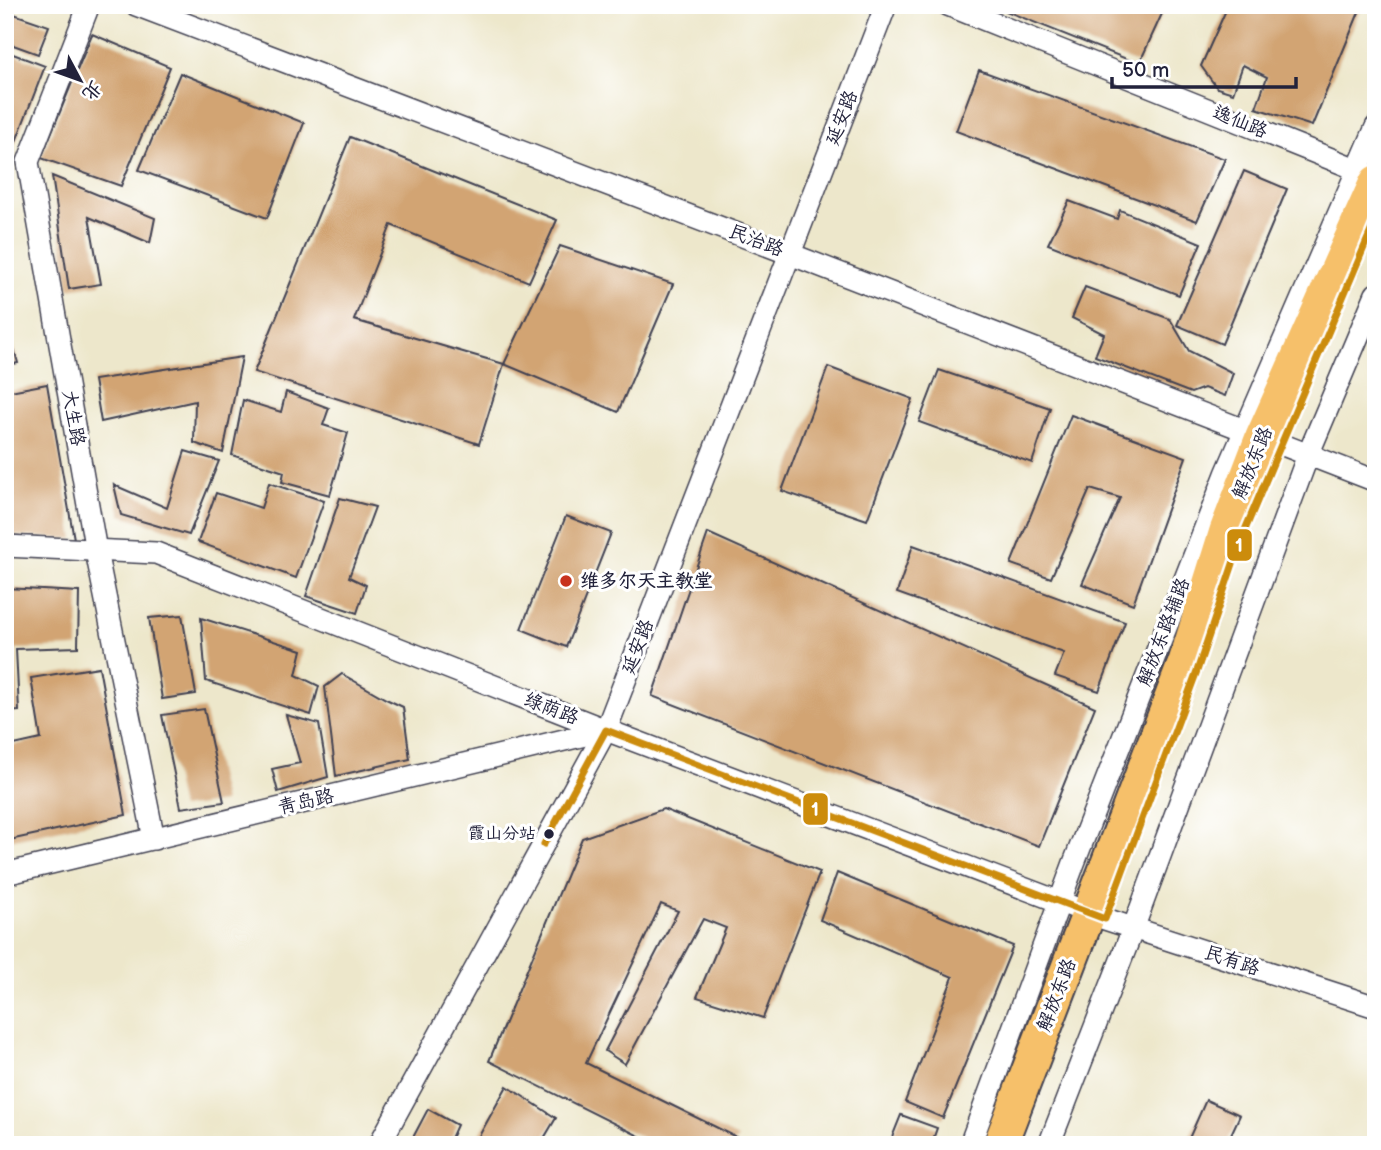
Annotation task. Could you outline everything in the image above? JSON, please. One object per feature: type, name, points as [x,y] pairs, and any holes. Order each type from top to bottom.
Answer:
[{"type":"main road","name":"解放东路","points":[[1283,445],[1376,179]]},
{"type":"main road","name":"解放东路","points":[[1020,1145],[1109,920],[1242,537],[1283,445],[1376,218]]},
{"type":"main road","name":"解放东路","points":[[1000,1145],[1109,920]]},
{"type":"street","name":"大生路","points":[[89,5],[28,162],[96,551],[154,839]]},
{"type":"street","name":"民治路","points":[[136,5],[1376,481]]},
{"type":"street","name":"延安路","points":[[379,1145],[606,730],[886,5]]},
{"type":"street","name":"逸仙路","points":[[948,5],[1376,179]]},
{"type":"street","name":"解放东路辅路","points":[[970,1145],[1074,863],[1226,474],[1376,127]]},
{"type":"street","points":[[1283,445],[1376,294]]},
{"type":"street","name":"绿荫路","points":[[5,546],[156,553],[606,730],[1109,920]]},
{"type":"street","name":"青岛路","points":[[5,874],[606,730]]},
{"type":"street","points":[[1049,1145],[1109,920]]},
{"type":"street","name":"民有路","points":[[1109,920],[1376,1007]]},
{"type":"building","points":[[1009,5],[1166,5],[1139,64],[1006,11]]},
{"type":"building","points":[[1235,5],[1362,5],[1312,126],[1256,108],[1267,77],[1243,65],[1233,93],[1217,88],[1201,66],[1226,10]]},
{"type":"building","points":[[5,11],[49,26],[38,54],[5,42]]},
{"type":"building","points":[[92,34],[170,67],[121,186],[41,158]]},
{"type":"building","points":[[5,51],[45,66],[8,162],[5,161]]},
{"type":"building","points":[[979,70],[1225,159],[1197,221],[956,131]]},
{"type":"building","points":[[180,73],[304,123],[267,218],[139,170]]},
{"type":"building","points":[[350,137],[557,220],[529,282],[391,225],[354,320],[504,364],[479,444],[254,372]]},
{"type":"building","points":[[1244,171],[1287,189],[1222,344],[1177,325]]},
{"type":"building","points":[[52,176],[155,218],[150,243],[89,217],[101,284],[69,289]]},
{"type":"building","points":[[1069,201],[1117,219],[1120,210],[1201,243],[1179,295],[1048,244]]},
{"type":"building","points":[[560,246],[673,284],[618,412],[504,364]]},
{"type":"building","points":[[1085,287],[1170,319],[1189,351],[1233,373],[1225,396],[1204,388],[1191,393],[1095,356],[1104,334],[1072,318]]},
{"type":"building","points":[[5,317],[18,363],[5,366]]},
{"type":"building","points":[[242,357],[223,453],[194,443],[195,401],[101,422],[94,380]]},
{"type":"building","points":[[828,367],[913,399],[867,520],[782,491]]},
{"type":"building","points":[[939,370],[1050,408],[1032,463],[919,422]]},
{"type":"building","points":[[47,384],[74,539],[5,535],[5,496],[10,496],[5,468],[5,392]]},
{"type":"building","points":[[286,392],[329,408],[323,425],[348,433],[330,495],[282,482],[284,472],[232,455],[243,400],[281,412]]},
{"type":"building","points":[[1071,415],[1186,457],[1133,604],[1082,584],[1120,498],[1090,489],[1051,578],[1011,564]]},
{"type":"building","points":[[185,451],[219,461],[189,535],[121,515],[114,485],[167,508]]},
{"type":"building","points":[[269,483],[324,501],[296,578],[198,542],[216,493],[261,508]]},
{"type":"building","points":[[340,498],[375,507],[349,577],[366,585],[357,613],[306,596]]},
{"type":"building","name":"维多尔天主教堂","points":[[566,516],[611,533],[566,647],[521,629]]},
{"type":"building","points":[[708,533],[1095,707],[1039,846],[652,696]]},
{"type":"building","points":[[913,545],[1125,622],[1099,691],[1055,676],[1064,653],[897,593]]},
{"type":"building","points":[[5,588],[79,592],[78,647],[16,649],[19,711],[5,712]]},
{"type":"building","points":[[182,615],[196,694],[162,699],[149,618]]},
{"type":"building","points":[[201,618],[302,650],[296,675],[319,686],[311,715],[206,681]]},
{"type":"building","points":[[99,667],[126,815],[5,841],[5,747],[41,739],[31,678]]},
{"type":"building","points":[[342,674],[403,707],[410,759],[336,776],[325,687]]},
{"type":"building","points":[[204,709],[224,802],[181,808],[162,715]]},
{"type":"building","points":[[286,715],[319,724],[328,777],[278,792],[272,769],[300,763]]},
{"type":"building","points":[[663,809],[820,872],[763,1018],[697,997],[726,928],[703,919],[625,1064],[605,1051],[678,911],[661,904],[586,1063],[738,1138],[733,1145],[657,1145],[489,1061],[582,838]]},
{"type":"building","points":[[837,873],[1013,946],[943,1118],[905,1102],[953,977],[820,920]]},
{"type":"building","points":[[507,1086],[556,1118],[540,1145],[474,1145]]},
{"type":"building","points":[[1206,1100],[1240,1115],[1227,1143],[1231,1145],[1186,1145]]},
{"type":"building","points":[[428,1109],[457,1125],[448,1145],[409,1145]]},
{"type":"building","points":[[901,1115],[937,1128],[931,1145],[889,1145]]},
{"type":"transit line","name":"1","points":[[544,844],[606,730],[1105,919],[1198,668],[1242,537],[1376,219]]},
{"type":"place","name":"维多尔天主教堂","points":[[566,581]]},
{"type":"place","name":"霞山分站","points":[[549,834]]}]
